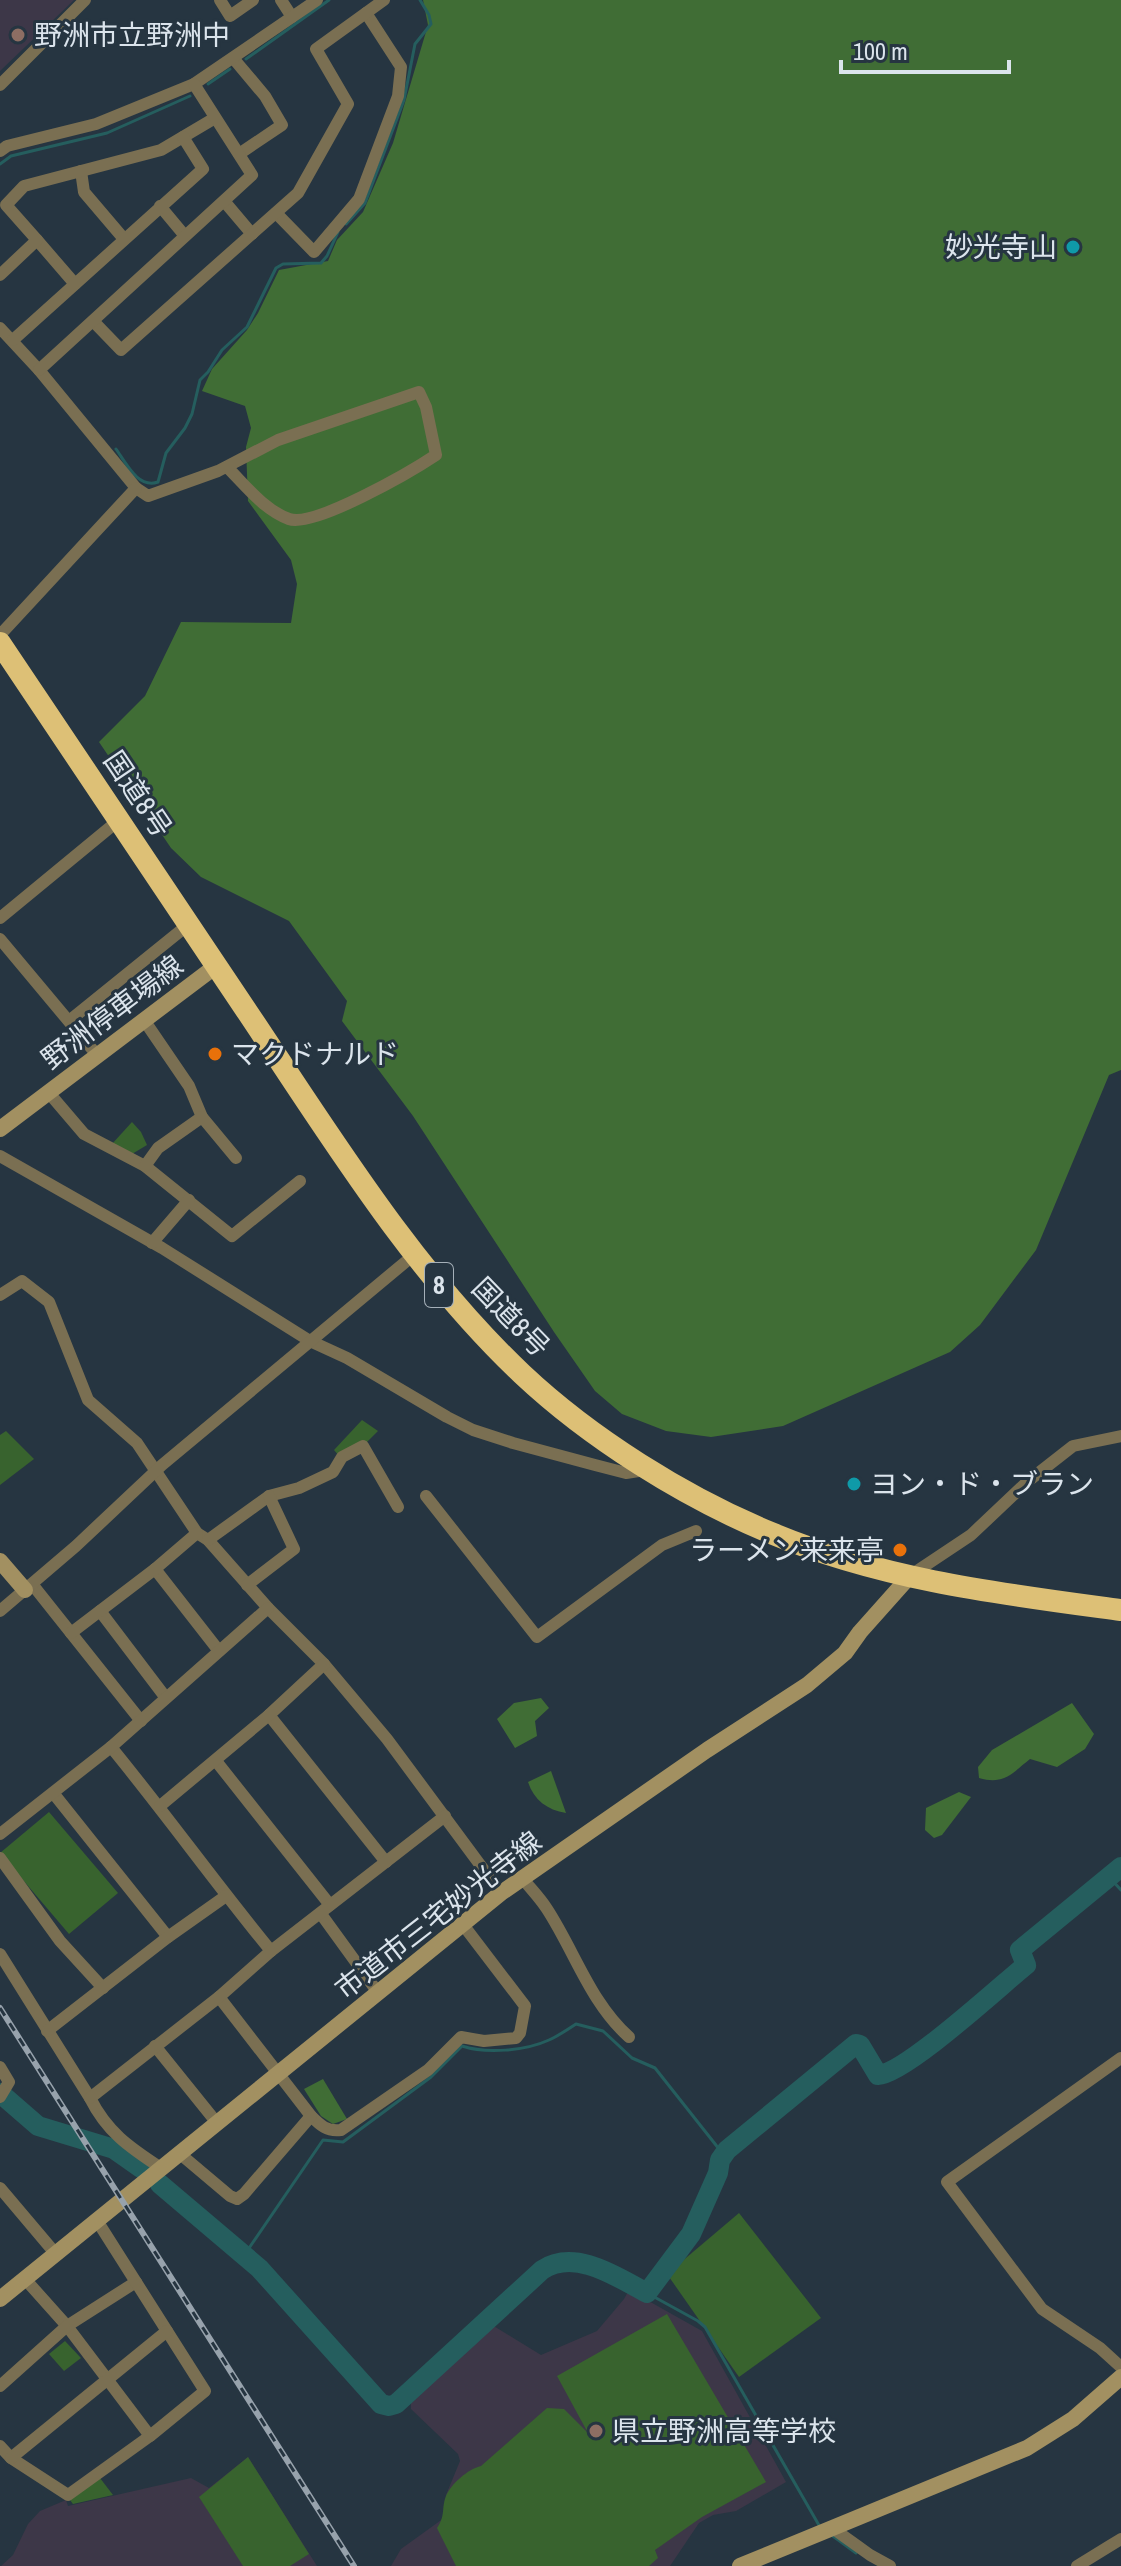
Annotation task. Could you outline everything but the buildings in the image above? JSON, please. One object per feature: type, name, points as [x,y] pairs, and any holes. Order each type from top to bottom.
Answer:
[{"type":"highway","name":"国道8号","points":[[0,643],[309,1103],[415,1254],[481,1331],[553,1401],[647,1469],[772,1534],[861,1565],[909,1577],[983,1591],[1121,1610]]},
{"type":"street","points":[[0,85],[85,0]]},
{"type":"street","points":[[220,0],[230,16],[253,0]]},
{"type":"street","points":[[281,0],[292,17]]},
{"type":"street","points":[[0,151],[7,146],[96,124],[194,84],[317,0]]},
{"type":"street","points":[[93,321],[121,350],[298,193],[348,104],[316,49],[384,0]]},
{"type":"street","points":[[276,213],[314,252],[359,199],[398,96],[401,67],[366,13]]},
{"type":"street","points":[[233,58],[265,96],[282,125],[239,154]]},
{"type":"street","points":[[39,370],[252,175],[194,84]]},
{"type":"street","points":[[75,284],[6,205],[24,186],[161,150],[215,118]]},
{"type":"street","points":[[13,340],[203,169],[183,137]]},
{"type":"street","points":[[81,171],[84,192],[124,239]]},
{"type":"street","points":[[224,201],[252,234]]},
{"type":"street","points":[[160,206],[185,236]]},
{"type":"street","points":[[0,275],[37,240]]},
{"type":"street","points":[[0,328],[39,370],[136,488],[148,496],[227,467],[278,440],[419,392],[426,407],[436,455],[421,466],[322,516],[293,521],[274,512],[227,467]]},
{"type":"street","points":[[0,635],[136,488]]},
{"type":"street","points":[[0,918],[119,820]]},
{"type":"street","points":[[69,1021],[189,924]]},
{"type":"street","points":[[0,939],[97,1055]]},
{"type":"street","name":"野洲停車場線","points":[[0,1129],[216,966]]},
{"type":"street","points":[[144,1020],[189,1086],[202,1117],[236,1158]]},
{"type":"street","points":[[49,1093],[84,1134],[145,1166],[232,1236],[300,1181]]},
{"type":"street","points":[[145,1166],[158,1148],[202,1117]]},
{"type":"street","points":[[0,1156],[152,1243],[310,1341],[347,1358],[473,1430],[626,1473],[647,1469]]},
{"type":"street","points":[[152,1243],[189,1200]]},
{"type":"street","points":[[0,1611],[155,1472],[415,1254]]},
{"type":"street","points":[[0,1295],[22,1281],[49,1302],[88,1400],[137,1443],[202,1536],[324,1664],[387,1739],[501,1893]]},
{"type":"street","points":[[909,1577],[971,1535],[1027,1482],[1073,1446],[1120,1440]]},
{"type":"street","points":[[71,1633],[202,1536],[269,1496],[325,1477],[333,1472],[342,1457],[363,1446],[398,1507]]},
{"type":"street","points":[[247,1585],[294,1549],[269,1496]]},
{"type":"street","points":[[426,1496],[537,1637],[662,1545],[696,1531]]},
{"type":"street","points":[[0,1561],[71,1633],[141,1721]]},
{"type":"street","points":[[155,1569],[219,1651]]},
{"type":"street","name":"市道市三宅妙光寺線","points":[[0,2299],[501,1893],[707,1750],[807,1685],[845,1653],[909,1577]]},
{"type":"street","points":[[0,1834],[111,1747],[268,1608]]},
{"type":"street","points":[[100,1611],[166,1698]]},
{"type":"street","points":[[160,1806],[216,1761],[324,1664]]},
{"type":"street","points":[[269,1715],[386,1862]]},
{"type":"street","points":[[111,1747],[271,1951]]},
{"type":"street","points":[[216,1761],[325,1909],[379,1994]]},
{"type":"street","points":[[54,1794],[168,1937]]},
{"type":"street","points":[[90,2098],[219,1997],[271,1951],[445,1816]]},
{"type":"street","points":[[0,1858],[60,1941],[103,1988]]},
{"type":"street","points":[[523,1879],[547,1908],[600,2005],[613,2023],[629,2037]]},
{"type":"street","points":[[47,2031],[226,1896]]},
{"type":"street","points":[[219,1997],[311,2116],[322,2127],[341,2130],[428,2070],[461,2037],[484,2041],[516,2038],[520,2033],[525,2006],[464,1926]]},
{"type":"street","points":[[0,1954],[101,2119],[117,2137],[161,2168]]},
{"type":"street","points":[[155,2046],[217,2123]]},
{"type":"street","points":[[1121,2058],[947,2182],[1042,2309],[1100,2348],[1121,2367]]},
{"type":"street","points":[[0,2067],[9,2082],[2,2094]]},
{"type":"street","points":[[179,2153],[237,2199],[311,2116]]},
{"type":"street","points":[[0,2188],[55,2253]]},
{"type":"street","points":[[0,2446],[11,2458],[68,2495],[150,2436],[205,2391],[96,2219]]},
{"type":"street","points":[[25,2279],[67,2326],[150,2436]]},
{"type":"street","points":[[0,2386],[67,2326],[136,2282]]},
{"type":"street","points":[[11,2458],[167,2331]]},
{"type":"street","points":[[740,2566],[1027,2448],[1073,2419],[1121,2377]]},
{"type":"street","points":[[831,2527],[890,2566]]},
{"type":"street","points":[[1077,2566],[1121,2539]]},
{"type":"shaded area","name":"野洲市立野洲中","points":[[0,0],[74,0],[0,71]]},
{"type":"shaded area","name":"県立野洲高等学校","points":[[629,2290],[702,2331],[786,2482],[736,2511],[713,2515],[699,2523],[670,2566],[391,2566],[401,2549],[444,2518],[446,2495],[460,2461],[458,2454],[411,2409],[411,2400],[492,2325],[541,2355],[597,2331]]},
{"type":"shaded area","points":[[248,2457],[317,2566],[1,2566],[13,2555],[28,2524],[40,2511],[66,2500],[68,2506],[191,2478],[209,2488]]},
{"type":"green space","points":[[423,0],[1121,0],[1121,1070],[1109,1075],[1036,1250],[980,1325],[950,1352],[783,1426],[711,1437],[666,1431],[622,1414],[595,1391],[413,1116],[342,1021],[347,1001],[289,921],[201,877],[171,848],[99,742],[145,696],[181,622],[291,623],[297,584],[291,560],[248,501],[246,447],[251,428],[245,406],[202,391],[212,369],[258,313],[279,270],[328,261],[337,240],[363,212],[393,143],[428,25]]},
{"type":"green space","points":[[132,1122],[147,1145],[132,1154],[112,1144]]},
{"type":"green space","points":[[362,1420],[378,1431],[366,1443],[339,1456],[334,1450]]},
{"type":"green space","points":[[6,1431],[34,1459],[0,1485],[0,1435]]},
{"type":"green space","points":[[541,1698],[549,1708],[535,1721],[537,1736],[515,1748],[497,1719],[514,1703]]},
{"type":"green space","points":[[1072,1703],[1094,1734],[1085,1749],[1057,1767],[1030,1759],[1001,1779],[979,1778],[978,1767],[992,1750]]},
{"type":"green space","points":[[551,1771],[566,1813],[542,1803],[528,1782]]},
{"type":"green space","points":[[959,1792],[971,1797],[942,1835],[934,1838],[925,1830],[926,1808]]},
{"type":"green space","points":[[49,1812],[118,1893],[69,1934],[0,1853]]},
{"type":"green space","points":[[323,2079],[347,2119],[333,2124],[321,2116],[304,2089]]},
{"type":"green space","points":[[739,2213],[821,2318],[739,2377],[667,2274]]},
{"type":"green space","name":"県立野洲高等学校","points":[[667,2314],[766,2482],[702,2517],[655,2550],[658,2558],[649,2566],[456,2566],[437,2528],[446,2496],[452,2487],[547,2408],[564,2409],[588,2433],[557,2376]]},
{"type":"green space","points":[[65,2341],[81,2358],[64,2371],[49,2354]]},
{"type":"green space","points":[[248,2457],[309,2554],[290,2566],[243,2566],[199,2497]]},
{"type":"green space","points":[[100,2478],[113,2495],[73,2504],[70,2500]]},
{"type":"waterway","points":[[246,59],[329,0]]},
{"type":"waterway","points":[[346,224],[365,203],[404,100],[415,44],[431,24],[420,0]]},
{"type":"waterway","points":[[208,84],[230,69]]},
{"type":"waterway","points":[[0,164],[11,156],[107,133],[190,96]]},
{"type":"waterway","points":[[116,449],[128,467],[144,482],[158,482],[166,453],[192,414],[200,380],[222,350],[247,327],[276,268],[283,264],[321,263],[338,232]]},
{"type":"waterway","points":[[160,2184],[259,2268],[381,2404],[396,2404],[542,2270],[555,2264],[582,2263],[596,2267],[647,2293],[691,2234],[718,2173],[720,2160],[727,2150],[856,2044],[860,2045],[878,2075],[891,2071],[930,2045],[1026,1965],[1020,1950],[1121,1867]]},
{"type":"waterway","points":[[1109,1877],[1121,1890]]},
{"type":"waterway","points":[[245,2254],[323,2140],[343,2142],[431,2077],[462,2046],[494,2051],[529,2047],[576,2024],[603,2031],[632,2058],[655,2068],[723,2154]]},
{"type":"waterway","points":[[0,2093],[38,2126],[114,2149],[141,2168]]},
{"type":"waterway","points":[[647,2293],[705,2327],[820,2527]]},
{"type":"waterway","points":[[830,2534],[856,2553]]},
{"type":"railway","points":[[0,2008],[354,2566]]},
{"type":"place","name":"野洲市立野洲中","points":[[18,35]]},
{"type":"place","name":"妙光寺山","points":[[1073,247]]},
{"type":"place","name":"マクドナルド","points":[[215,1054]]},
{"type":"place","name":"ヨン・ド・ブラン","points":[[854,1484]]},
{"type":"place","name":"ラーメン来来亭","points":[[900,1550]]},
{"type":"place","name":"県立野洲高等学校","points":[[596,2431]]}]
